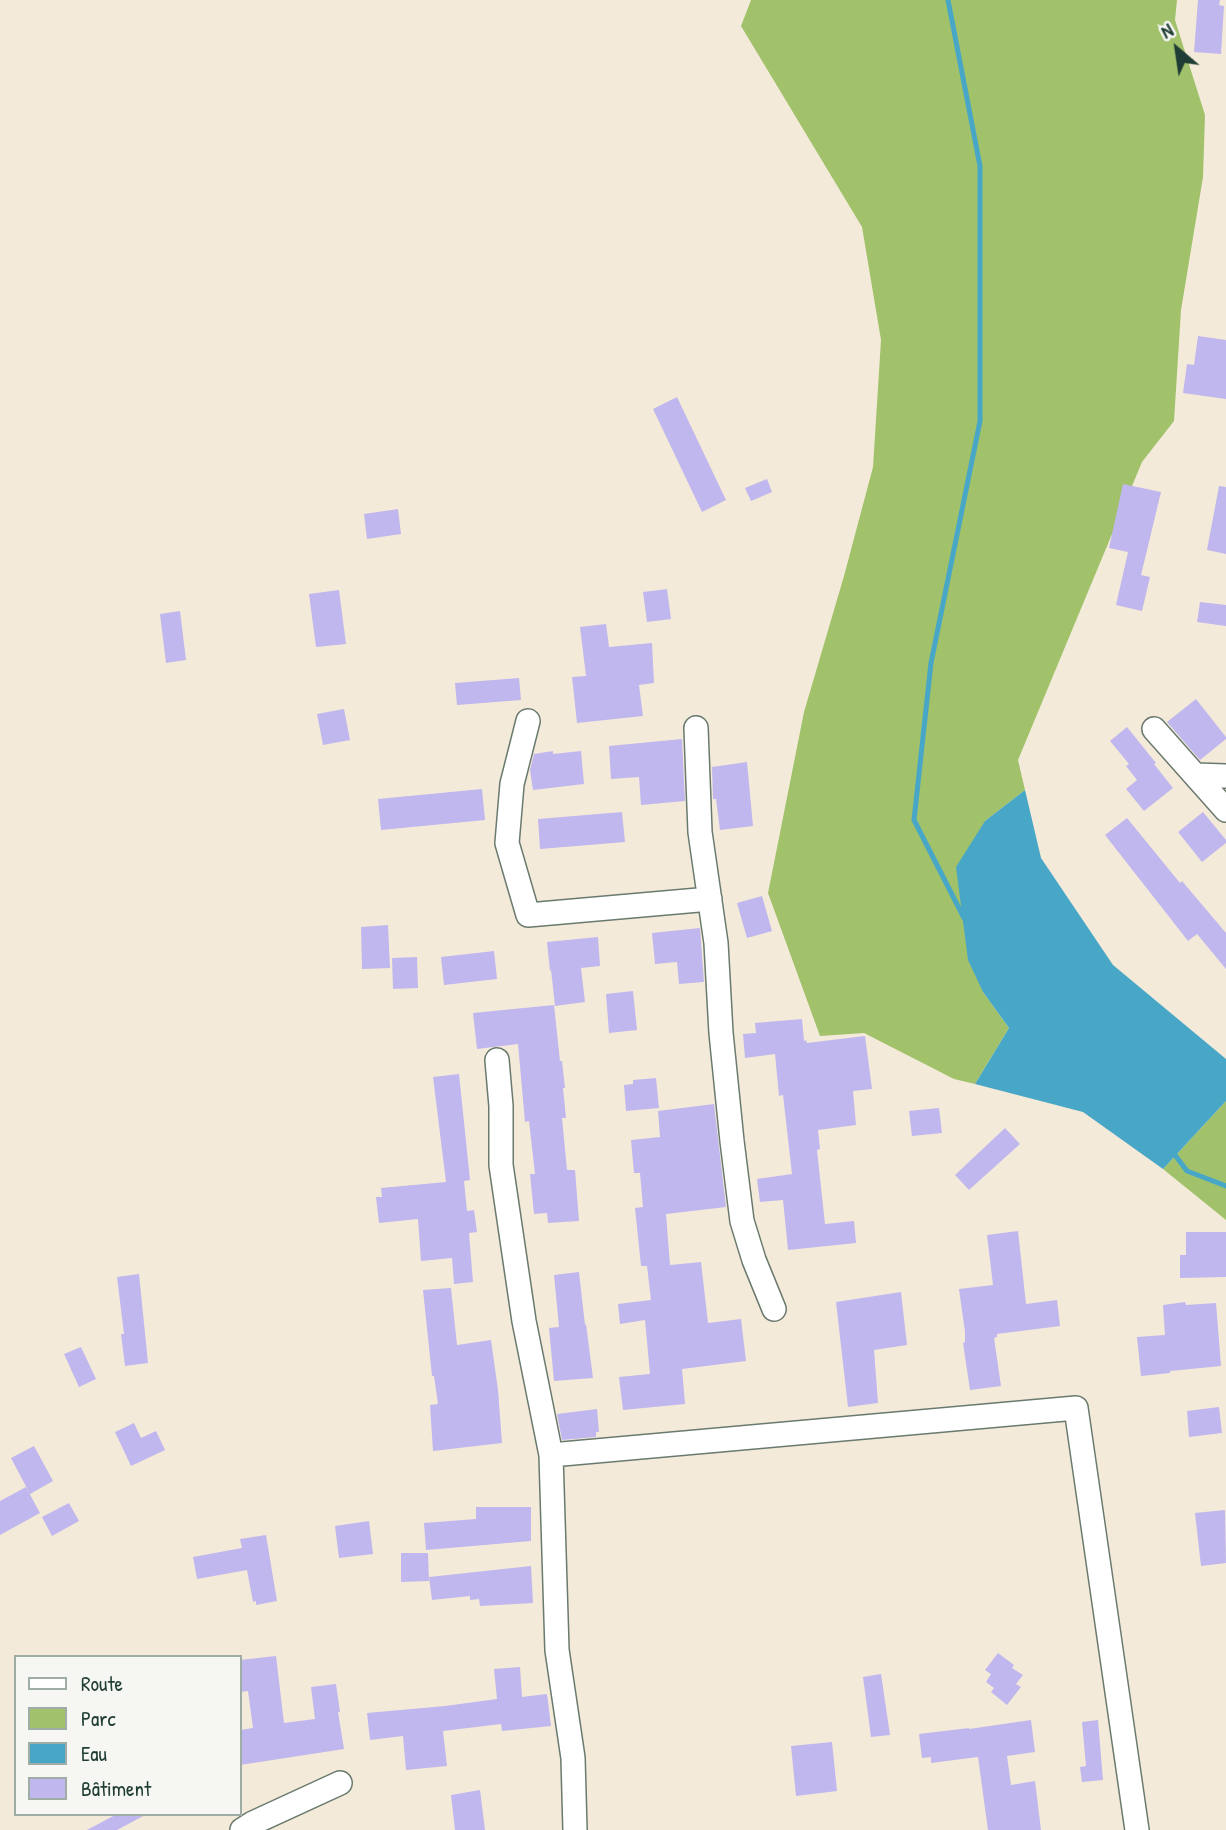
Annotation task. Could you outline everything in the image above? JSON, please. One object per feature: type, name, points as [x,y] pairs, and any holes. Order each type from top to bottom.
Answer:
[{"type":"street","points":[[528,722],[512,784],[507,843],[528,915],[709,899]]},
{"type":"street","points":[[696,728],[700,832],[716,943],[730,1128],[743,1221],[754,1260],[774,1309]]},
{"type":"street","points":[[1154,729],[1226,810]]},
{"type":"street","points":[[1195,775],[1226,776]]},
{"type":"street","points":[[497,1060],[501,1106],[501,1164],[524,1321],[551,1455],[557,1650],[573,1758],[575,1830]]},
{"type":"street","points":[[551,1455],[1076,1408],[1137,1830]]},
{"type":"street","points":[[242,1830],[340,1783]]},
{"type":"green space","points":[[751,0],[1177,0],[1175,20],[1205,115],[1203,177],[1181,310],[1174,421],[1142,462],[1018,760],[1025,790],[985,821],[983,992],[1009,1028],[975,1084],[954,1079],[864,1033],[820,1036],[768,893],[804,712],[873,467],[881,340],[862,227],[741,26]]},
{"type":"green space","points":[[1226,1101],[1226,1220],[1163,1169]]},
{"type":"water","points":[[1025,790],[1041,858],[1113,965],[1226,1059],[1226,1101],[1163,1169],[1083,1112],[975,1084],[1009,1028],[983,992],[968,960],[956,867],[985,821]]},
{"type":"building","points":[[1198,0],[1220,0],[1219,5],[1224,6],[1221,54],[1194,52]]},
{"type":"building","points":[[1198,336],[1226,340],[1226,399],[1183,393],[1187,364],[1194,365]]},
{"type":"building","points":[[677,397],[726,500],[702,512],[653,409]]},
{"type":"building","points":[[767,479],[772,492],[751,501],[745,488]]},
{"type":"building","points":[[1123,484],[1161,492],[1141,575],[1150,577],[1142,611],[1116,605],[1128,552],[1109,548]]},
{"type":"building","points":[[1219,486],[1226,487],[1226,554],[1207,550]]},
{"type":"building","points":[[398,509],[401,534],[367,539],[364,514]]},
{"type":"building","points":[[667,589],[671,619],[647,622],[643,592]]},
{"type":"building","points":[[339,590],[346,644],[316,647],[309,594]]},
{"type":"building","points":[[1200,602],[1226,605],[1226,626],[1197,622]]},
{"type":"building","points":[[180,611],[186,660],[166,663],[160,614]]},
{"type":"building","points":[[606,624],[609,647],[652,643],[654,683],[639,685],[643,716],[577,723],[572,677],[586,676],[580,627]]},
{"type":"building","points":[[519,678],[521,700],[457,705],[455,683]]},
{"type":"building","points":[[1196,699],[1226,737],[1200,760],[1167,722]]},
{"type":"building","points":[[344,709],[350,740],[323,745],[317,714]]},
{"type":"building","points":[[1127,727],[1173,788],[1144,811],[1126,789],[1137,780],[1126,766],[1129,764],[1110,741]]},
{"type":"building","points":[[682,739],[685,801],[641,805],[639,777],[611,779],[609,746]]},
{"type":"building","points":[[553,751],[553,754],[581,751],[584,784],[533,790],[530,770],[534,754]]},
{"type":"building","points":[[747,762],[753,826],[720,830],[716,799],[713,799],[712,767]]},
{"type":"building","points":[[482,789],[485,820],[381,830],[378,799]]},
{"type":"building","points":[[622,812],[625,842],[540,849],[538,819]]},
{"type":"building","points":[[1203,812],[1226,843],[1202,862],[1178,832]]},
{"type":"building","points":[[1127,818],[1180,883],[1182,881],[1226,933],[1226,969],[1197,934],[1188,941],[1105,835]]},
{"type":"building","points":[[762,896],[772,931],[747,938],[737,903]]},
{"type":"building","points":[[388,925],[390,968],[362,969],[361,927]]},
{"type":"building","points":[[700,928],[704,982],[679,984],[677,962],[655,964],[652,933]]},
{"type":"building","points":[[598,937],[600,966],[581,968],[585,1002],[555,1006],[547,942]]},
{"type":"building","points":[[494,951],[497,979],[444,985],[441,957]]},
{"type":"building","points":[[417,957],[418,988],[393,989],[392,958]]},
{"type":"building","points":[[633,991],[637,1030],[609,1033],[606,994]]},
{"type":"building","points":[[554,1005],[565,1088],[566,1118],[562,1118],[567,1170],[575,1170],[579,1221],[548,1223],[547,1213],[534,1214],[530,1174],[535,1174],[529,1121],[525,1122],[518,1044],[477,1049],[473,1013]]},
{"type":"building","points":[[802,1019],[804,1041],[807,1043],[865,1036],[872,1089],[853,1091],[856,1125],[818,1130],[820,1149],[817,1150],[825,1224],[854,1221],[856,1243],[788,1250],[783,1200],[760,1202],[757,1179],[792,1174],[783,1095],[779,1096],[775,1054],[745,1058],[743,1034],[756,1033],[755,1023]]},
{"type":"building","points":[[459,1074],[470,1180],[464,1181],[467,1211],[474,1210],[477,1232],[469,1233],[473,1282],[454,1284],[452,1258],[421,1261],[418,1219],[379,1223],[376,1197],[382,1197],[381,1188],[446,1182],[433,1077]]},
{"type":"building","points":[[656,1078],[659,1108],[626,1111],[624,1085],[633,1084],[633,1080]]},
{"type":"building","points":[[714,1104],[726,1207],[666,1214],[670,1265],[701,1262],[708,1323],[741,1319],[746,1361],[682,1369],[685,1404],[623,1410],[619,1377],[650,1374],[645,1320],[620,1324],[618,1304],[651,1300],[647,1266],[641,1266],[635,1208],[643,1207],[640,1173],[634,1173],[631,1140],[660,1137],[658,1111]]},
{"type":"building","points":[[939,1108],[942,1133],[912,1136],[909,1111]]},
{"type":"building","points":[[1005,1128],[1020,1144],[969,1190],[955,1175]]},
{"type":"building","points":[[1018,1231],[1026,1304],[1057,1300],[1060,1326],[997,1334],[994,1338],[1001,1386],[970,1390],[959,1289],[993,1285],[987,1235]]},
{"type":"building","points":[[1186,1232],[1226,1232],[1226,1277],[1180,1278],[1180,1255],[1186,1255]]},
{"type":"building","points":[[579,1272],[593,1378],[554,1381],[549,1328],[559,1327],[554,1275]]},
{"type":"building","points":[[139,1274],[148,1363],[125,1366],[117,1277]]},
{"type":"building","points":[[451,1288],[457,1345],[491,1340],[502,1443],[433,1451],[430,1405],[438,1404],[432,1376],[423,1290]]},
{"type":"building","points":[[901,1292],[907,1345],[874,1350],[878,1403],[848,1407],[836,1302]]},
{"type":"building","points":[[1185,1302],[1186,1305],[1216,1303],[1221,1366],[1141,1376],[1137,1337],[1165,1335],[1163,1305]]},
{"type":"building","points":[[81,1347],[96,1379],[79,1387],[64,1354]]},
{"type":"building","points":[[1219,1407],[1222,1433],[1189,1437],[1187,1411]]},
{"type":"building","points":[[597,1409],[599,1432],[596,1432],[596,1437],[562,1440],[557,1414]]},
{"type":"building","points":[[134,1423],[141,1438],[156,1431],[165,1450],[131,1466],[115,1432]]},
{"type":"building","points":[[34,1446],[53,1481],[30,1494],[11,1458]]},
{"type":"building","points":[[26,1487],[40,1513],[0,1535],[0,1501]]},
{"type":"building","points":[[69,1503],[79,1521],[52,1536],[42,1517]]},
{"type":"building","points":[[476,1507],[531,1507],[531,1541],[426,1550],[424,1523],[476,1519]]},
{"type":"building","points":[[1225,1510],[1226,1563],[1201,1566],[1195,1513]]},
{"type":"building","points":[[369,1521],[373,1554],[339,1558],[335,1526]]},
{"type":"building","points":[[266,1535],[277,1601],[256,1605],[256,1601],[253,1602],[247,1570],[197,1579],[193,1557],[242,1548],[240,1539]]},
{"type":"building","points":[[401,1553],[428,1553],[429,1581],[401,1582]]},
{"type":"building","points":[[531,1566],[533,1603],[480,1606],[479,1599],[470,1600],[470,1596],[432,1600],[429,1577]]},
{"type":"building","points":[[998,1653],[1023,1675],[1016,1684],[1021,1687],[1007,1705],[991,1692],[994,1688],[986,1682],[991,1674],[985,1670]]},
{"type":"building","points":[[276,1656],[284,1723],[315,1719],[311,1687],[336,1684],[344,1749],[242,1765],[242,1730],[253,1728],[248,1691],[242,1692],[242,1660]]},
{"type":"building","points":[[520,1667],[522,1697],[547,1694],[551,1726],[502,1731],[501,1724],[443,1731],[447,1766],[406,1770],[403,1736],[370,1740],[367,1713],[497,1699],[494,1669]]},
{"type":"building","points":[[881,1674],[890,1735],[871,1737],[863,1677]]},
{"type":"building","points":[[1031,1720],[1035,1752],[1007,1756],[1011,1785],[1035,1781],[1041,1830],[988,1830],[978,1757],[931,1763],[931,1757],[922,1758],[919,1734]]},
{"type":"building","points":[[1098,1720],[1103,1780],[1082,1782],[1080,1767],[1086,1766],[1082,1722]]},
{"type":"building","points":[[832,1742],[837,1791],[796,1796],[791,1746]]},
{"type":"building","points":[[480,1790],[485,1830],[455,1830],[451,1795]]},
{"type":"building","points":[[113,1816],[143,1816],[117,1830],[87,1830]]},
{"type":"waterway","points":[[948,0],[980,166],[980,421],[931,663],[914,820],[964,918]]},
{"type":"waterway","points":[[1172,1151],[1187,1171],[1226,1186]]}]
